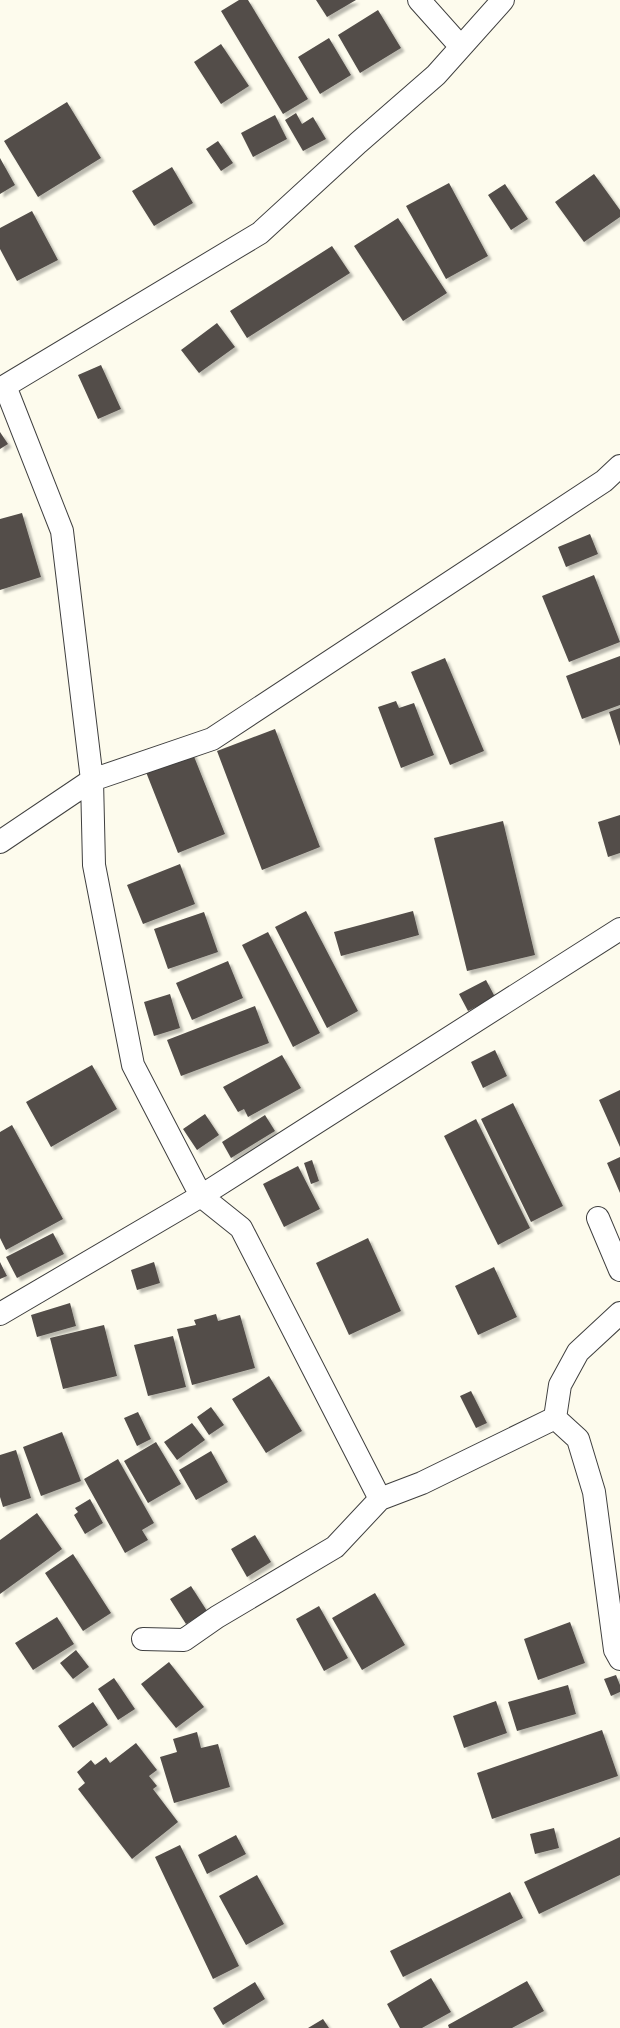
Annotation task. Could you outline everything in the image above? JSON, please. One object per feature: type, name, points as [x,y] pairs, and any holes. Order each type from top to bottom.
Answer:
[{"type":"street","points":[[419,0],[461,47]]},
{"type":"street","points":[[380,1499],[241,1228],[201,1196],[133,1065],[94,865],[92,780],[62,532],[2,387],[260,233],[358,142],[436,75],[503,0]]},
{"type":"street","points":[[0,842],[92,780],[212,739],[604,481],[620,466]]},
{"type":"street","points":[[0,1314],[201,1196],[620,929]]},
{"type":"street","points":[[598,1218],[620,1270]]},
{"type":"street","points":[[555,1418],[560,1385],[578,1352],[620,1313]]},
{"type":"street","points":[[143,1639],[184,1640],[217,1617],[336,1547],[380,1499],[422,1483],[555,1418]]},
{"type":"street","points":[[555,1418],[578,1439],[594,1492],[615,1650],[620,1659]]},
{"type":"building","points":[[239,0],[248,0],[308,99],[283,114],[221,11]]},
{"type":"building","points":[[316,0],[356,0],[327,17]]},
{"type":"building","points":[[378,10],[401,48],[360,73],[338,35]]},
{"type":"building","points":[[329,38],[351,75],[320,94],[298,57]]},
{"type":"building","points":[[221,44],[249,86],[221,104],[194,62]]},
{"type":"building","points":[[67,102],[101,158],[38,197],[4,141]]},
{"type":"building","points":[[296,113],[302,124],[313,117],[326,139],[303,151],[285,120]]},
{"type":"building","points":[[275,115],[287,139],[253,157],[241,133]]},
{"type":"building","points":[[218,141],[233,163],[221,171],[206,149]]},
{"type":"building","points":[[0,158],[15,185],[0,194]]},
{"type":"building","points":[[172,167],[193,203],[154,226],[132,191]]},
{"type":"building","points":[[594,174],[620,210],[620,217],[584,242],[555,202]]},
{"type":"building","points":[[449,183],[488,256],[446,279],[406,206]]},
{"type":"building","points":[[505,184],[528,219],[511,230],[488,195]]},
{"type":"building","points":[[32,211],[58,260],[17,281],[0,249],[0,228]]},
{"type":"building","points":[[398,218],[447,293],[403,321],[354,246]]},
{"type":"building","points":[[332,246],[350,273],[247,338],[230,311]]},
{"type":"building","points":[[217,323],[235,347],[199,373],[181,350]]},
{"type":"building","points":[[101,365],[121,409],[98,419],[78,375]]},
{"type":"building","points":[[0,432],[8,444],[0,449]]},
{"type":"building","points":[[22,513],[41,577],[0,590],[0,519]]},
{"type":"building","points":[[590,534],[598,554],[566,567],[558,547]]},
{"type":"building","points":[[594,575],[620,642],[569,662],[542,596]]},
{"type":"building","points":[[620,656],[620,705],[582,719],[566,676]]},
{"type":"building","points":[[445,658],[484,751],[450,765],[411,672]]},
{"type":"building","points":[[396,701],[399,708],[414,703],[434,755],[401,768],[378,707]]},
{"type":"building","points":[[620,708],[620,746],[609,712]]},
{"type":"building","points":[[275,729],[320,847],[262,870],[217,751]]},
{"type":"building","points":[[191,749],[225,834],[178,853],[144,767]]},
{"type":"building","points":[[620,815],[620,853],[608,857],[598,822]]},
{"type":"building","points":[[503,821],[535,955],[467,971],[434,838]]},
{"type":"building","points":[[180,864],[195,904],[143,924],[127,885]]},
{"type":"building","points":[[306,911],[358,1011],[327,1028],[275,927]]},
{"type":"building","points":[[413,911],[419,935],[341,956],[334,932]]},
{"type":"building","points":[[204,912],[218,952],[168,969],[154,929]]},
{"type":"building","points":[[268,932],[320,1033],[293,1047],[242,945]]},
{"type":"building","points":[[228,961],[243,998],[192,1020],[176,983]]},
{"type":"building","points":[[486,980],[495,997],[468,1011],[459,994]]},
{"type":"building","points":[[170,994],[180,1028],[154,1036],[144,1002]]},
{"type":"building","points":[[255,1006],[269,1043],[181,1076],[167,1040]]},
{"type":"building","points":[[495,1050],[507,1076],[483,1088],[471,1062]]},
{"type":"building","points":[[282,1055],[301,1088],[248,1117],[244,1109],[238,1112],[223,1087]]},
{"type":"building","points":[[92,1065],[117,1109],[51,1147],[26,1102]]},
{"type":"building","points":[[620,1090],[620,1147],[599,1100]]},
{"type":"building","points":[[513,1103],[563,1206],[531,1222],[481,1119]]},
{"type":"building","points":[[205,1114],[219,1135],[197,1150],[183,1129]]},
{"type":"building","points":[[265,1115],[275,1131],[231,1158],[222,1142]]},
{"type":"building","points":[[476,1119],[530,1228],[498,1245],[444,1136]]},
{"type":"building","points":[[12,1125],[63,1219],[6,1250],[0,1238],[0,1132]]},
{"type":"building","points":[[620,1157],[620,1193],[607,1163]]},
{"type":"building","points":[[312,1160],[319,1181],[311,1184],[304,1163]]},
{"type":"building","points":[[298,1166],[320,1209],[284,1227],[263,1184]]},
{"type":"building","points":[[53,1233],[64,1254],[17,1278],[6,1257]]},
{"type":"building","points":[[368,1238],[401,1311],[349,1335],[316,1263]]},
{"type":"building","points":[[0,1262],[7,1276],[0,1279]]},
{"type":"building","points":[[154,1262],[160,1283],[137,1290],[131,1270]]},
{"type":"building","points":[[494,1267],[517,1317],[478,1335],[455,1286]]},
{"type":"building","points":[[70,1303],[76,1326],[37,1337],[31,1315]]},
{"type":"building","points":[[216,1314],[218,1321],[240,1315],[255,1368],[192,1385],[177,1329],[196,1325],[194,1320]]},
{"type":"building","points":[[104,1325],[117,1376],[63,1389],[50,1338]]},
{"type":"building","points":[[173,1336],[186,1387],[148,1396],[134,1345]]},
{"type":"building","points":[[269,1376],[302,1431],[266,1453],[232,1399]]},
{"type":"building","points":[[471,1391],[487,1423],[476,1428],[460,1396]]},
{"type":"building","points":[[211,1407],[224,1425],[209,1435],[197,1417]]},
{"type":"building","points":[[138,1412],[151,1439],[137,1446],[124,1418]]},
{"type":"building","points":[[192,1423],[205,1440],[177,1460],[164,1442]]},
{"type":"building","points":[[62,1432],[81,1481],[41,1496],[23,1447]]},
{"type":"building","points":[[156,1442],[181,1484],[148,1503],[124,1461]]},
{"type":"building","points":[[16,1450],[31,1498],[3,1507],[0,1497],[0,1455]]},
{"type":"building","points":[[211,1451],[228,1482],[196,1500],[179,1470]]},
{"type":"building","points":[[118,1459],[154,1523],[142,1530],[148,1540],[125,1553],[84,1479]]},
{"type":"building","points":[[90,1499],[103,1523],[85,1534],[74,1515],[78,1512],[75,1508]]},
{"type":"building","points":[[37,1513],[62,1549],[0,1594],[0,1540]]},
{"type":"building","points":[[255,1535],[271,1562],[247,1577],[231,1549]]},
{"type":"building","points":[[73,1554],[111,1613],[83,1631],[45,1573]]},
{"type":"building","points":[[191,1586],[207,1611],[186,1624],[170,1599]]},
{"type":"building","points":[[375,1593],[405,1645],[362,1670],[332,1618]]},
{"type":"building","points":[[319,1606],[348,1658],[324,1671],[296,1619]]},
{"type":"building","points":[[57,1617],[74,1644],[33,1670],[15,1643]]},
{"type":"building","points":[[570,1622],[585,1663],[538,1680],[524,1639]]},
{"type":"building","points":[[76,1650],[89,1667],[73,1679],[60,1663]]},
{"type":"building","points":[[169,1662],[204,1707],[176,1728],[141,1684]]},
{"type":"building","points":[[616,1675],[620,1685],[620,1692],[611,1696],[604,1679]]},
{"type":"building","points":[[114,1678],[135,1709],[118,1720],[98,1689]]},
{"type":"building","points":[[568,1685],[576,1714],[517,1731],[508,1702]]},
{"type":"building","points":[[496,1701],[507,1733],[464,1748],[453,1716]]},
{"type":"building","points":[[93,1702],[108,1725],[73,1748],[58,1726]]},
{"type":"building","points":[[602,1730],[618,1776],[492,1819],[477,1773]]},
{"type":"building","points":[[197,1732],[201,1748],[218,1744],[230,1787],[174,1803],[160,1757],[177,1752],[173,1739]]},
{"type":"building","points":[[136,1743],[157,1770],[149,1776],[157,1786],[153,1789],[178,1822],[132,1859],[78,1789],[85,1783],[77,1772],[91,1760],[95,1765],[106,1757],[110,1763]]},
{"type":"building","points":[[554,1828],[559,1848],[535,1854],[530,1834]]},
{"type":"building","points":[[236,1835],[246,1854],[207,1874],[198,1855]]},
{"type":"building","points":[[620,1837],[620,1875],[539,1914],[524,1882]]},
{"type":"building","points":[[180,1845],[239,1966],[213,1979],[155,1857]]},
{"type":"building","points":[[257,1875],[284,1924],[246,1945],[219,1896]]},
{"type":"building","points":[[510,1892],[523,1918],[403,1977],[390,1951]]},
{"type":"building","points":[[431,1978],[451,2012],[422,2028],[400,2028],[387,2004]]},
{"type":"building","points":[[527,1981],[544,2011],[512,2028],[449,2028],[448,2025]]},
{"type":"building","points":[[255,1982],[265,1999],[223,2025],[213,2008]]},
{"type":"building","points":[[323,2019],[329,2028],[308,2028]]}]
